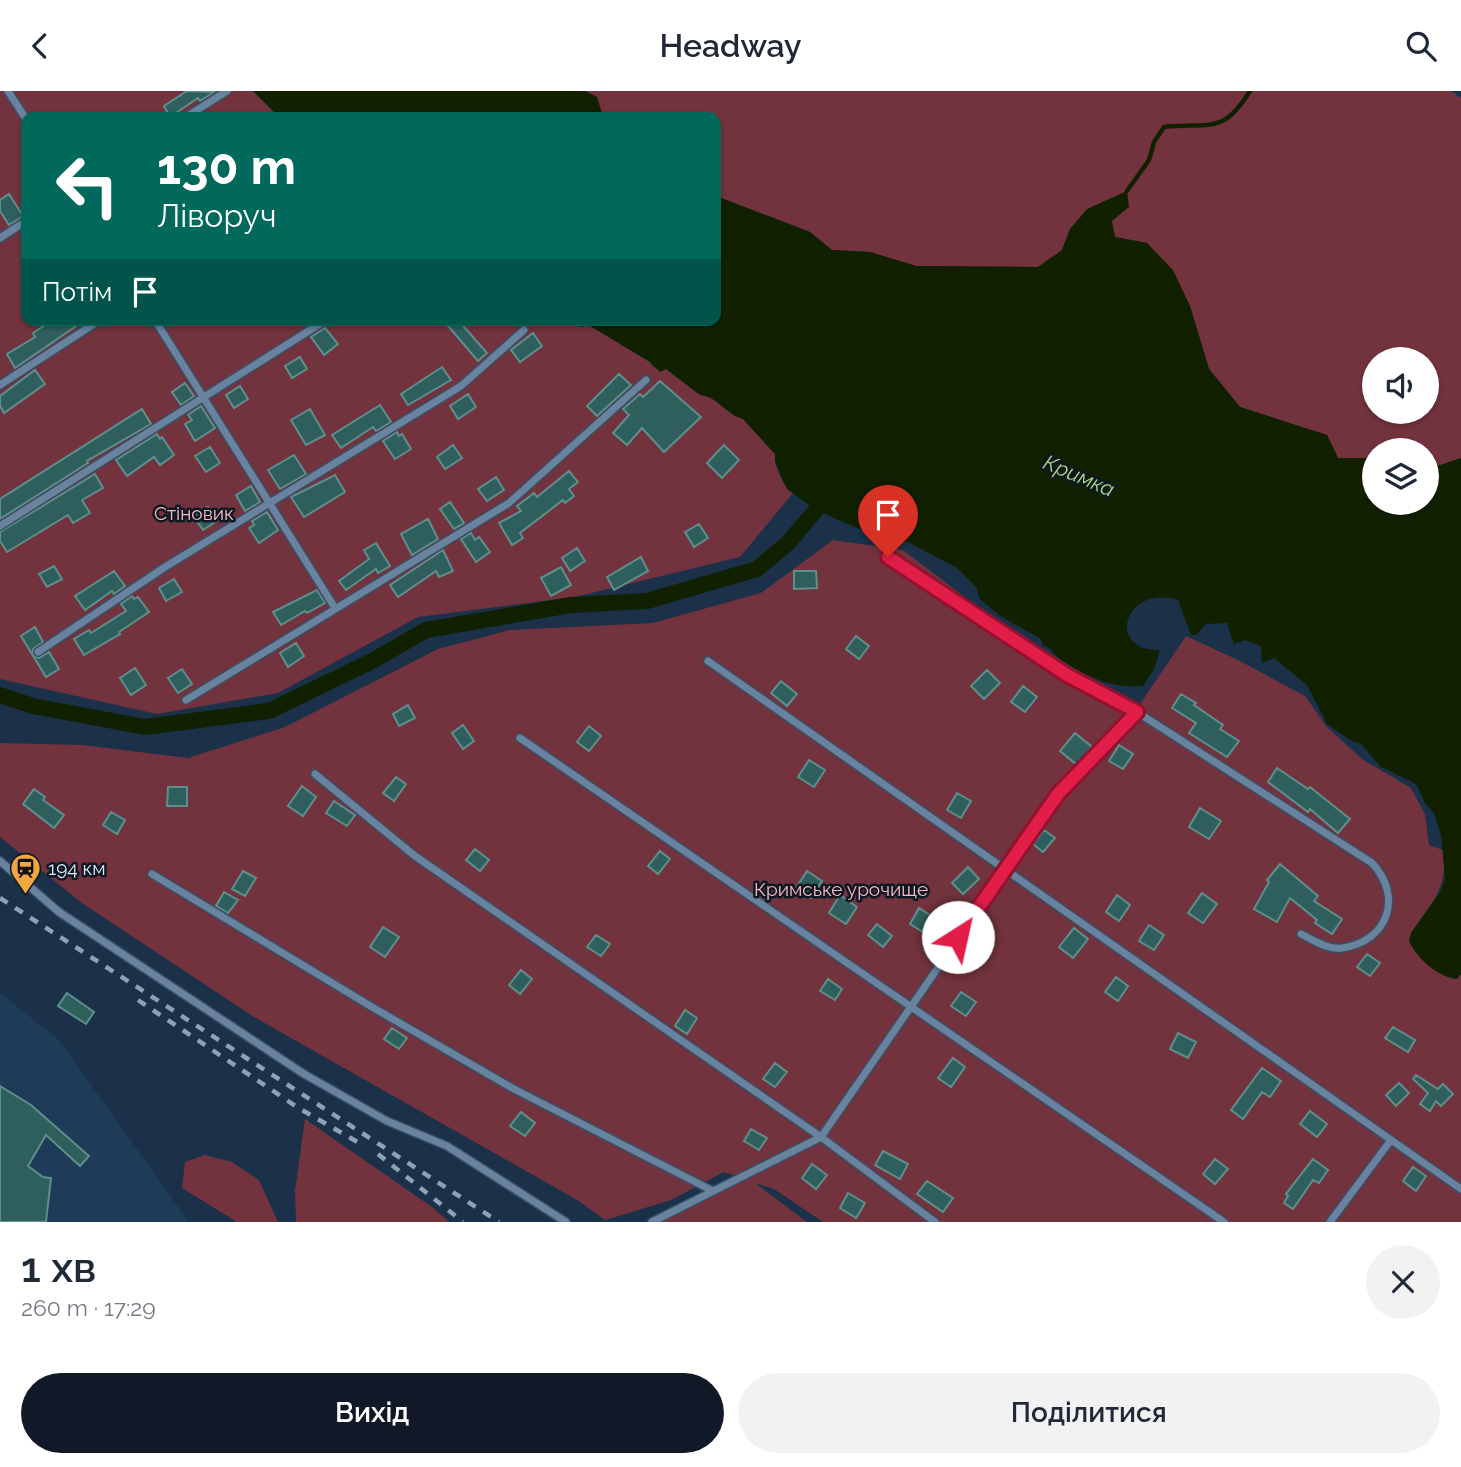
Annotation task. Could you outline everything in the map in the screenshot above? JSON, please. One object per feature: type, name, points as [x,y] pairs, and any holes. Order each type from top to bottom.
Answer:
[{"type":"lane","points":[[8,91],[22,112]]},
{"type":"lane","points":[[194,112],[227,91]]},
{"type":"lane","points":[[0,238],[21,224]]},
{"type":"lane","points":[[0,385],[91,326]]},
{"type":"lane","points":[[159,326],[335,608]]},
{"type":"lane","points":[[0,526],[316,326]]},
{"type":"lane","points":[[38,652],[166,567],[461,386],[524,330]]},
{"type":"lane","points":[[186,700],[509,503],[646,380]]},
{"type":"lane","points":[[888,557],[1067,675],[1137,712],[1372,863],[1382,874],[1389,890],[1384,925],[1379,932],[1341,948],[1325,946],[1301,934]]},
{"type":"lane","points":[[708,661],[1461,1189]]},
{"type":"lane","points":[[652,1222],[821,1137],[1058,794],[1137,712]]},
{"type":"lane","points":[[520,738],[1224,1222]]},
{"type":"lane","points":[[315,774],[415,856],[821,1137],[935,1222]]},
{"type":"lane","points":[[0,861],[59,912],[304,1074],[387,1121],[447,1146],[566,1222]]},
{"type":"lane","points":[[152,874],[514,1089],[713,1191]]},
{"type":"lane","points":[[1330,1222],[1391,1140]]},
{"type":"shaded area","points":[[0,993],[59,1040],[189,1222],[0,1222]]},
{"type":"green space","name":"Стіновик","points":[[0,91],[253,91],[274,112],[21,112],[21,326],[590,326],[650,362],[653,367],[666,369],[700,395],[712,399],[743,419],[775,454],[780,476],[793,493],[740,557],[575,597],[418,617],[278,693],[157,714],[0,679]]},
{"type":"green space","points":[[585,91],[1451,91],[1461,98],[1461,458],[1439,466],[1439,438],[1362,438],[1362,458],[1338,458],[1327,435],[1240,407],[1209,369],[1190,306],[1147,243],[1115,237],[1111,221],[1070,229],[1062,250],[1038,267],[916,266],[870,252],[832,250],[810,232],[721,198],[721,112],[602,112],[597,97]]},
{"type":"green space","name":"Кримське урочище","points":[[833,540],[903,550],[1067,675],[1138,707],[1186,636],[1305,696],[1327,727],[1362,759],[1411,788],[1425,814],[1429,845],[1443,850],[1444,863],[1437,895],[1411,933],[1453,979],[1461,974],[1461,1222],[823,1222],[774,1189],[755,1183],[807,1222],[661,1222],[744,1179],[724,1172],[671,1200],[605,1220],[579,1201],[254,1017],[82,903],[0,837],[0,743],[82,745],[188,758],[285,727],[438,649],[510,630],[653,623],[761,593]]},
{"type":"green space","points":[[305,1119],[432,1207],[449,1222],[296,1222],[295,1191]]},
{"type":"green space","points":[[205,1155],[232,1162],[259,1180],[278,1222],[237,1222],[182,1188],[185,1162]]},
{"type":"water","points":[[253,91],[585,91],[597,97],[602,112],[274,112]]},
{"type":"water","name":"Кримка","points":[[1127,191],[1129,207],[1112,221],[1115,237],[1147,243],[1173,270],[1190,306],[1209,369],[1240,407],[1327,435],[1338,458],[1362,458],[1362,515],[1439,515],[1439,466],[1461,458],[1461,974],[1457,979],[1442,975],[1428,966],[1409,941],[1411,933],[1440,892],[1445,878],[1441,835],[1434,813],[1425,803],[1416,784],[1381,767],[1361,744],[1350,740],[1327,724],[1307,685],[1274,658],[1262,663],[1261,646],[1245,640],[1234,644],[1227,623],[1206,624],[1196,635],[1191,635],[1178,600],[1159,598],[1144,601],[1134,609],[1128,620],[1127,631],[1132,641],[1143,648],[1160,650],[1154,669],[1143,686],[1109,683],[1089,676],[1059,658],[1043,645],[1041,639],[1000,616],[980,599],[976,587],[957,568],[908,542],[857,528],[816,510],[787,489],[775,462],[775,454],[743,419],[712,399],[700,395],[666,369],[660,372],[650,362],[590,326],[721,326],[721,198],[810,232],[832,250],[870,252],[916,266],[1038,267],[1062,250],[1070,229],[1087,209]]},
{"type":"building","points":[[187,91],[214,92],[200,101],[198,98],[177,112],[167,112],[164,106]]},
{"type":"building","points":[[9,194],[21,217],[9,225],[0,211],[0,200]]},
{"type":"building","points":[[44,326],[76,326],[15,368],[7,354],[35,337],[33,333]]},
{"type":"building","points":[[448,326],[463,326],[487,353],[478,361]]},
{"type":"building","points":[[325,328],[338,344],[324,355],[311,337]]},
{"type":"building","points":[[533,333],[542,346],[520,362],[511,350]]},
{"type":"building","points":[[300,357],[307,369],[292,378],[285,366]]},
{"type":"building","points":[[442,367],[451,380],[408,405],[401,394]]},
{"type":"building","points":[[35,370],[45,384],[4,413],[0,406],[0,396]]},
{"type":"building","points":[[619,374],[631,385],[597,416],[587,406]]},
{"type":"building","points":[[660,381],[701,417],[664,452],[642,428],[627,445],[613,433],[629,415],[623,409],[640,394],[643,397]]},
{"type":"building","points":[[185,383],[194,396],[181,405],[172,392]]},
{"type":"building","points":[[240,386],[248,399],[234,408],[226,395]]},
{"type":"building","points":[[468,394],[476,407],[458,419],[450,406]]},
{"type":"building","points":[[380,405],[391,422],[376,431],[373,427],[341,448],[332,435]]},
{"type":"building","points":[[201,406],[215,428],[195,441],[185,424],[192,420],[188,415]]},
{"type":"building","points":[[142,409],[151,424],[87,461],[88,463],[0,519],[0,499]]},
{"type":"building","points":[[310,409],[325,435],[306,445],[291,420]]},
{"type":"building","points":[[397,432],[399,436],[402,434],[411,449],[395,459],[383,441]]},
{"type":"building","points":[[157,434],[174,455],[160,465],[154,457],[127,476],[116,460]]},
{"type":"building","points":[[453,445],[462,458],[445,469],[437,457]]},
{"type":"building","points":[[724,445],[739,460],[722,478],[707,463]]},
{"type":"building","points":[[210,447],[220,463],[206,472],[195,456]]},
{"type":"building","points":[[294,455],[306,474],[280,489],[268,470]]},
{"type":"building","points":[[569,471],[578,482],[569,489],[574,496],[565,503],[563,500],[520,533],[523,538],[512,545],[499,523],[521,511],[517,506],[534,493],[537,497]]},
{"type":"building","points":[[95,474],[103,488],[82,500],[90,513],[73,523],[68,515],[7,552],[0,541],[0,532]]},
{"type":"building","points":[[335,475],[345,492],[304,517],[291,497]]},
{"type":"building","points":[[496,477],[504,490],[487,501],[478,489]]},
{"type":"building","points":[[251,486],[260,502],[245,511],[236,495]]},
{"type":"building","points":[[450,502],[464,523],[454,529],[440,509]]},
{"type":"building","points":[[208,507],[217,521],[203,530],[193,516]]},
{"type":"building","points":[[267,512],[278,530],[259,543],[249,528],[254,525],[252,521]]},
{"type":"building","points":[[428,519],[438,539],[412,555],[401,534]]},
{"type":"building","points":[[699,524],[708,538],[694,547],[685,532]]},
{"type":"building","points":[[471,533],[475,540],[479,537],[490,552],[476,562],[461,539]]},
{"type":"building","points":[[376,543],[390,566],[378,573],[376,569],[346,590],[339,581],[369,559],[364,550]]},
{"type":"building","points":[[577,548],[585,561],[570,571],[562,558]]},
{"type":"building","points":[[443,550],[453,571],[439,577],[436,571],[398,597],[390,585]]},
{"type":"building","points":[[641,557],[648,571],[614,590],[607,577]]},
{"type":"building","points":[[54,566],[62,579],[47,587],[39,574]]},
{"type":"building","points":[[561,567],[571,585],[551,596],[541,578]]},
{"type":"building","points":[[114,571],[125,586],[114,594],[112,591],[85,610],[75,596]]},
{"type":"building","points":[[794,571],[816,571],[817,588],[794,589]]},
{"type":"building","points":[[174,579],[182,592],[166,601],[159,588]]},
{"type":"building","points":[[317,590],[325,603],[281,625],[273,612]]},
{"type":"building","points":[[132,596],[134,599],[138,597],[149,612],[119,632],[120,634],[84,655],[74,639],[89,630],[91,633],[126,611],[121,604]]},
{"type":"building","points":[[35,627],[43,642],[33,649],[33,655],[39,658],[49,652],[59,669],[46,677],[21,636]]},
{"type":"building","points":[[856,636],[869,646],[859,659],[846,649]]},
{"type":"building","points":[[296,643],[304,656],[288,667],[280,653]]},
{"type":"building","points":[[135,668],[146,685],[131,695],[120,678]]},
{"type":"building","points":[[182,669],[192,684],[178,693],[168,678]]},
{"type":"building","points":[[987,670],[1000,683],[984,699],[971,686]]},
{"type":"building","points":[[781,681],[797,694],[787,706],[771,693]]},
{"type":"building","points":[[1023,686],[1037,697],[1025,712],[1011,702]]},
{"type":"building","points":[[1181,694],[1223,725],[1220,729],[1239,741],[1227,757],[1189,733],[1196,723],[1172,708]]},
{"type":"building","points":[[408,705],[415,718],[399,726],[393,714]]},
{"type":"building","points":[[463,725],[474,741],[463,749],[452,733]]},
{"type":"building","points":[[589,726],[601,736],[589,751],[577,742]]},
{"type":"building","points":[[1075,733],[1092,747],[1077,765],[1060,751]]},
{"type":"building","points":[[1119,745],[1133,754],[1123,769],[1109,761]]},
{"type":"building","points":[[809,760],[825,770],[814,787],[798,777]]},
{"type":"building","points":[[1277,768],[1308,789],[1310,787],[1350,819],[1338,833],[1310,809],[1308,812],[1268,782]]},
{"type":"building","points":[[396,777],[406,784],[394,801],[383,793]]},
{"type":"building","points":[[302,786],[316,797],[303,816],[288,806]]},
{"type":"building","points":[[168,787],[187,787],[187,806],[167,806]]},
{"type":"building","points":[[34,789],[45,797],[43,800],[64,815],[54,828],[23,804]]},
{"type":"building","points":[[957,793],[971,801],[961,818],[947,810]]},
{"type":"building","points":[[334,801],[355,815],[347,826],[326,813]]},
{"type":"building","points":[[1200,808],[1221,821],[1209,839],[1189,827]]},
{"type":"building","points":[[111,812],[125,820],[117,834],[103,825]]},
{"type":"building","points":[[1044,830],[1055,838],[1043,852],[1033,844]]},
{"type":"building","points":[[475,849],[489,860],[480,871],[466,860]]},
{"type":"building","points":[[660,851],[670,859],[658,874],[648,866]]},
{"type":"building","points":[[1280,864],[1318,896],[1314,901],[1342,919],[1332,934],[1315,923],[1317,920],[1290,898],[1277,922],[1254,909],[1269,882],[1267,880]]},
{"type":"building","points":[[968,867],[979,879],[963,894],[952,883]]},
{"type":"building","points":[[243,871],[256,878],[245,896],[232,889]]},
{"type":"building","points":[[807,871],[822,881],[811,898],[796,888]]},
{"type":"building","points":[[224,892],[238,900],[228,913],[216,906]]},
{"type":"building","points":[[1202,893],[1217,904],[1203,923],[1188,913]]},
{"type":"building","points":[[840,895],[857,907],[846,924],[829,913]]},
{"type":"building","points":[[1117,895],[1130,905],[1119,921],[1106,912]]},
{"type":"building","points":[[919,908],[936,919],[926,934],[910,924]]},
{"type":"building","points":[[877,924],[892,936],[883,947],[868,935]]},
{"type":"building","points":[[1149,925],[1164,935],[1154,950],[1139,941]]},
{"type":"building","points":[[383,927],[399,937],[385,957],[370,947]]},
{"type":"building","points":[[1074,928],[1088,939],[1073,958],[1059,947]]},
{"type":"building","points":[[596,935],[610,944],[601,956],[587,947]]},
{"type":"building","points":[[1367,954],[1380,963],[1370,976],[1357,967]]},
{"type":"building","points":[[521,970],[532,979],[520,994],[509,985]]},
{"type":"building","points":[[1116,977],[1128,986],[1118,1001],[1105,992]]},
{"type":"building","points":[[828,979],[842,989],[835,1000],[820,991]]},
{"type":"building","points":[[961,992],[976,1002],[966,1016],[951,1006]]},
{"type":"building","points":[[67,993],[94,1012],[86,1024],[58,1006]]},
{"type":"building","points":[[685,1010],[697,1018],[687,1034],[675,1026]]},
{"type":"building","points":[[1393,1027],[1415,1040],[1408,1052],[1385,1038]]},
{"type":"building","points":[[392,1028],[407,1038],[399,1049],[384,1039]]},
{"type":"building","points":[[1178,1033],[1196,1042],[1188,1058],[1170,1049]]},
{"type":"building","points":[[953,1058],[965,1067],[951,1087],[938,1078]]},
{"type":"building","points":[[775,1063],[787,1072],[775,1087],[763,1079]]},
{"type":"building","points":[[1262,1068],[1281,1081],[1270,1097],[1262,1092],[1243,1119],[1231,1110]]},
{"type":"building","points":[[1416,1075],[1438,1089],[1443,1084],[1453,1094],[1441,1106],[1436,1101],[1430,1111],[1420,1104],[1428,1093],[1413,1079]]},
{"type":"building","points":[[1399,1083],[1409,1093],[1396,1106],[1386,1095]]},
{"type":"building","points":[[0,1086],[31,1105],[89,1156],[80,1166],[46,1135],[28,1166],[43,1177],[51,1178],[46,1222],[0,1222]]},
{"type":"building","points":[[1310,1111],[1327,1124],[1317,1137],[1300,1124]]},
{"type":"building","points":[[521,1112],[535,1123],[525,1136],[510,1126]]},
{"type":"building","points":[[751,1129],[767,1138],[759,1150],[744,1141]]},
{"type":"building","points":[[883,1151],[908,1164],[900,1179],[875,1165]]},
{"type":"building","points":[[1215,1159],[1228,1169],[1215,1184],[1203,1174]]},
{"type":"building","points":[[1313,1159],[1328,1170],[1319,1183],[1313,1180],[1293,1209],[1284,1203],[1288,1196],[1286,1194]]},
{"type":"building","points":[[812,1164],[827,1175],[816,1189],[802,1178]]},
{"type":"building","points":[[1413,1167],[1426,1176],[1416,1191],[1403,1181]]},
{"type":"building","points":[[927,1181],[953,1198],[943,1212],[917,1194]]},
{"type":"building","points":[[848,1193],[865,1203],[856,1218],[840,1208]]},
{"type":"waterway","points":[[1127,191],[1149,160],[1154,142],[1164,127],[1223,121],[1250,91]]},
{"type":"waterway","points":[[0,695],[33,706],[145,727],[269,711],[372,661],[426,630],[571,605],[647,601],[757,569],[788,543],[816,510]]},
{"type":"railway","points":[[0,898],[499,1222]]},
{"type":"railway","points":[[138,1000],[297,1107],[361,1144]]},
{"type":"railway","points":[[378,1154],[463,1222]]},
{"type":"place","name":"194 км","points":[[25,895]]},
{"type":"route","points":[[888,557],[1067,675],[1137,712],[1058,794],[958,937]]}]
